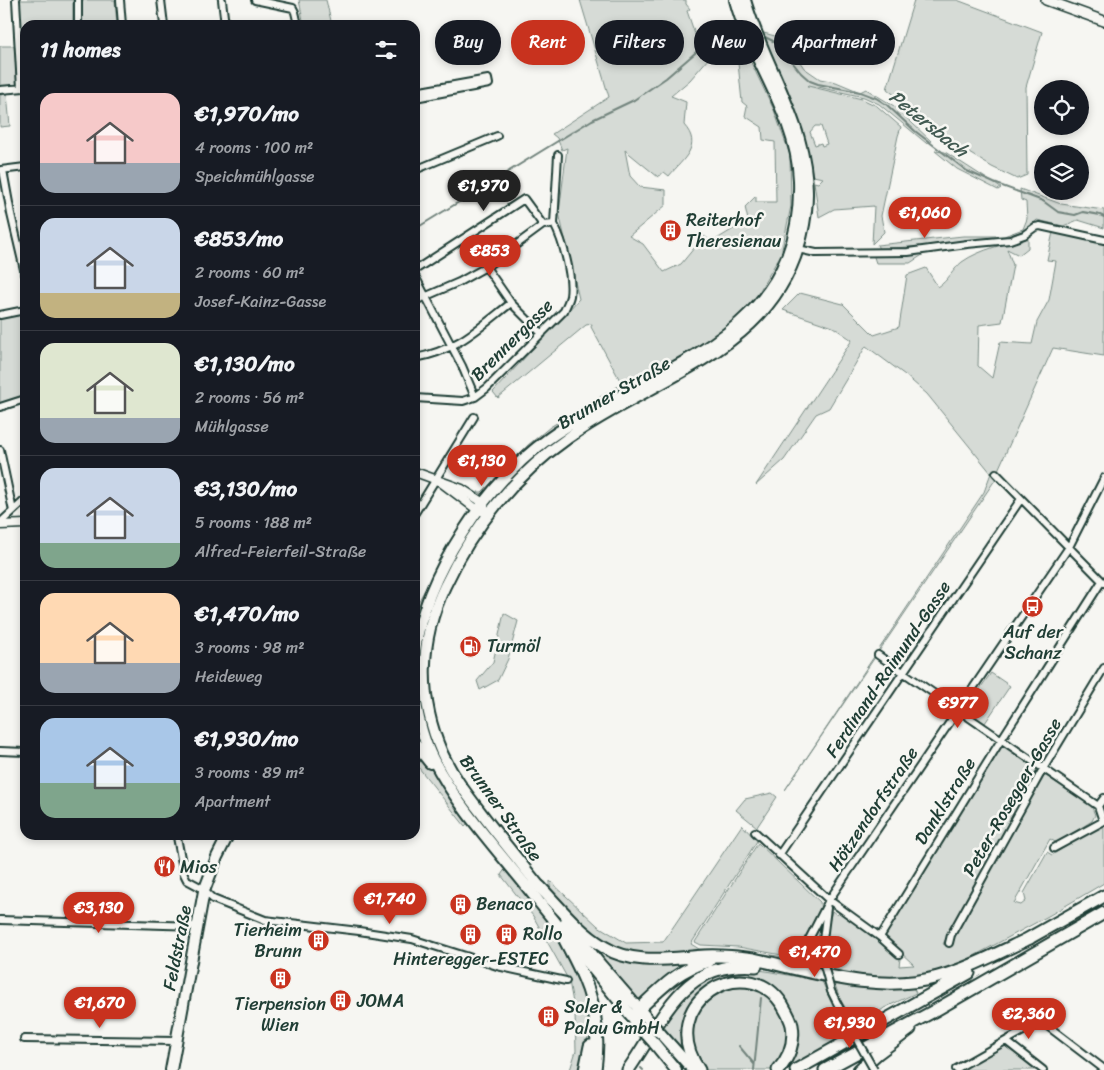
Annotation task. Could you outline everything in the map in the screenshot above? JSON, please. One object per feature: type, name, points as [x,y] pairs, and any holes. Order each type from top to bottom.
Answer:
[{"type":"highway","points":[[540,887],[590,938],[605,948],[621,955],[640,959],[660,960],[706,956],[754,959],[819,974]]},
{"type":"highway","points":[[796,1070],[1104,896]]},
{"type":"highway","points":[[825,1070],[934,1011],[1104,913]]},
{"type":"highway","points":[[560,930],[585,981],[592,1006],[597,1030],[597,1056],[594,1070]]},
{"type":"highway","points":[[628,1070],[676,997],[687,986],[713,971],[730,966],[748,965],[876,983],[917,982],[954,972],[1030,938]]},
{"type":"highway","points":[[635,1021],[639,1009],[682,972],[698,964],[728,957]]},
{"type":"highway","points":[[699,1070],[689,1050],[686,1037],[690,1015],[701,997],[710,990],[729,982],[740,981],[750,982],[770,991],[778,998],[790,1019],[792,1042],[789,1054],[778,1070]]},
{"type":"highway","points":[[585,1070],[590,1047],[592,1006]]},
{"type":"highway","points":[[859,1070],[878,1053],[934,1011]]},
{"type":"main road","name":"Brunner Straße","points":[[735,0],[745,20]]},
{"type":"main road","name":"Brunner Straße","points":[[744,0],[748,20]]},
{"type":"main road","points":[[1046,0],[1104,21]]},
{"type":"main road","name":"Brunner Straße","points":[[420,695],[424,682],[424,662],[428,632],[434,611],[450,574],[484,509],[565,440],[621,404],[700,363],[734,340],[771,303],[789,273],[798,249],[807,210],[806,166],[792,115],[764,51]]},
{"type":"main road","name":"Brunner Straße","points":[[420,622],[428,599],[456,544],[512,472],[546,441],[592,412],[723,338],[749,315],[771,288],[783,265],[795,227],[799,178],[793,144],[780,106],[760,65]]},
{"type":"main road","name":"Brunner Straße","points":[[420,706],[450,768],[474,803],[600,964],[693,1070]]},
{"type":"main road","name":"Brunner Straße","points":[[420,715],[423,734],[432,758],[474,821],[560,930],[676,1070]]},
{"type":"main road","points":[[420,750],[459,808],[474,821]]},
{"type":"main road","name":"Feldstraße","points":[[171,1070],[204,891],[226,840]]},
{"type":"street","points":[[16,0],[20,50]]},
{"type":"street","points":[[78,0],[78,20]]},
{"type":"street","points":[[120,0],[122,20]]},
{"type":"street","points":[[162,0],[164,20]]},
{"type":"street","points":[[222,0],[224,20]]},
{"type":"street","points":[[256,0],[293,8],[297,20]]},
{"type":"street","points":[[420,91],[488,78],[490,84],[420,97]]},
{"type":"street","points":[[0,90],[20,88]]},
{"type":"street","points":[[420,168],[497,136]]},
{"type":"street","name":"Brennergasse","points":[[475,396],[487,388],[542,334],[564,311],[570,298],[571,282],[559,233],[554,224],[558,155]]},
{"type":"street","points":[[20,168],[2,170],[20,253]]},
{"type":"street","points":[[420,267],[524,198],[543,225]]},
{"type":"street","points":[[420,300],[486,267],[543,225],[554,224]]},
{"type":"street","points":[[798,249],[816,253],[908,252],[1010,240],[1024,235],[1035,227],[1043,226],[1104,240]]},
{"type":"street","points":[[486,267],[511,303],[542,334]]},
{"type":"street","points":[[420,286],[462,366],[475,396],[463,401],[420,398]]},
{"type":"street","points":[[420,357],[432,355],[452,347],[471,335],[511,303]]},
{"type":"street","points":[[0,315],[20,311]]},
{"type":"street","points":[[0,407],[20,400]]},
{"type":"street","points":[[420,506],[474,417]]},
{"type":"street","points":[[0,450],[13,511]]},
{"type":"street","points":[[996,473],[1103,582]]},
{"type":"street","points":[[420,474],[436,479],[446,488],[484,509]]},
{"type":"street","name":"Hötzendorfstraße","points":[[808,941],[829,900],[1069,547],[1104,478]]},
{"type":"street","name":"Ferdinand-Raimund-Gasse","points":[[779,855],[1021,499]]},
{"type":"street","points":[[0,524],[20,505]]},
{"type":"street","points":[[0,524],[20,524]]},
{"type":"street","name":"Danklstraße","points":[[880,937],[1001,740],[1103,582]]},
{"type":"street","points":[[878,655],[1098,806],[1104,821],[1054,848]]},
{"type":"street","name":"Peter-Rosegger-Gasse","points":[[949,943],[951,935],[1043,769],[1104,668]]},
{"type":"street","points":[[0,752],[20,752]]},
{"type":"street","points":[[1098,806],[1104,798]]},
{"type":"street","points":[[755,832],[829,900],[900,954]]},
{"type":"street","points":[[178,840],[184,874],[187,880],[213,899],[266,920],[359,931],[412,940],[504,968],[566,981]]},
{"type":"street","points":[[829,900],[822,958],[831,991],[874,1070]]},
{"type":"street","points":[[0,920],[197,926]]},
{"type":"street","points":[[957,1070],[1041,1021],[1104,1069]]},
{"type":"street","points":[[24,1039],[176,1041]]},
{"type":"street","points":[[1006,1041],[1043,1070]]},
{"type":"shaded area","points":[[19,0],[73,0],[73,20],[20,20]]},
{"type":"shaded area","points":[[82,0],[115,0],[117,20],[82,20]]},
{"type":"shaded area","points":[[299,0],[326,0],[331,20],[303,20]]},
{"type":"shaded area","points":[[580,0],[686,0],[686,4],[690,9],[687,11],[694,31],[694,65],[703,65],[690,80],[671,96],[686,102],[684,125],[692,139],[689,152],[669,176],[664,172],[658,177],[625,150],[630,176],[640,187],[666,190],[666,205],[629,236],[643,244],[664,272],[681,264],[704,236],[712,242],[748,220],[745,207],[756,196],[756,202],[776,202],[775,142],[763,140],[762,127],[745,116],[747,106],[742,102],[738,65],[752,65],[774,110],[790,155],[791,206],[781,254],[748,311],[699,349],[578,414],[542,438],[488,491],[481,494],[478,492],[482,492],[528,445],[550,427],[622,384],[591,327],[592,324],[586,325],[498,398],[493,392],[579,299],[559,213],[567,148],[562,150],[557,138],[552,134],[609,97],[599,65],[684,65],[684,20],[595,20],[595,50]]},
{"type":"shaded area","points":[[914,0],[957,0],[1042,32],[1026,87],[1027,175],[1017,179],[964,150],[887,89]]},
{"type":"shaded area","points":[[764,33],[774,36],[774,63],[764,41]]},
{"type":"shaded area","points":[[0,46],[14,46],[18,84],[16,85],[0,87]]},
{"type":"shaded area","points":[[775,65],[802,65],[820,79],[836,82],[860,92],[866,89],[894,106],[931,141],[926,143],[879,104],[864,97],[808,86],[862,99],[877,106],[901,127],[881,216],[884,232],[872,244],[874,206],[834,209],[819,217],[814,182],[818,183],[823,178],[813,176],[803,132]],"holes":[[[815,126],[821,126],[827,144],[822,146],[821,143],[815,145],[810,132]]]},
{"type":"shaded area","points":[[7,94],[10,126],[0,127],[0,95]]},
{"type":"shaded area","points":[[935,151],[945,152],[1001,188],[998,190],[957,169]]},
{"type":"shaded area","points":[[1020,189],[1034,194],[1034,200],[1050,200],[1061,204],[1104,210],[1104,228],[1078,220],[1063,226],[1037,220],[1024,232],[1010,239],[966,240],[923,246],[879,249],[877,245],[963,236],[1004,236],[1023,229],[1027,219],[1026,202],[1021,200]]},
{"type":"shaded area","points":[[1053,232],[1104,243],[1104,356],[1053,348],[995,480],[785,790],[984,492],[991,473],[927,394],[866,346],[829,408],[816,414],[784,460],[756,485],[852,340],[833,327],[783,310],[800,293],[843,304],[874,335],[899,327],[907,275],[926,268],[938,287],[969,257],[1028,237],[1028,248],[1019,255],[1007,249],[1013,265],[1002,322],[979,325],[978,366],[992,378],[1000,342],[1032,344],[1037,322],[1049,300],[1056,261],[1047,260]]},
{"type":"shaded area","points":[[873,254],[924,254],[910,263],[876,263]]},
{"type":"shaded area","points":[[20,314],[20,397],[0,403],[0,318]]},
{"type":"shaded area","points":[[446,551],[448,552],[420,611],[420,599]]},
{"type":"shaded area","points":[[504,613],[518,621],[508,659],[498,680],[480,690],[477,681],[493,662]]},
{"type":"shaded area","points":[[991,673],[1010,686],[985,723],[968,711],[967,707]]},
{"type":"shaded area","points":[[1002,745],[1037,768],[1037,772],[943,944],[950,947],[953,938],[1043,777],[1046,776],[1091,805],[1095,815],[1092,821],[1057,843],[1050,839],[1014,903],[1021,905],[1026,901],[1024,893],[1047,852],[1052,855],[1104,823],[1104,883],[1050,915],[946,971],[920,978],[884,980],[831,972],[828,955],[831,954],[828,953],[827,942],[832,911],[837,915],[841,911],[900,959],[899,966],[914,965],[883,936]]},
{"type":"shaded area","points":[[420,754],[468,823],[465,826],[420,769]]},
{"type":"shaded area","points":[[772,793],[777,797],[757,827],[736,810],[745,799]]},
{"type":"shaded area","points":[[742,825],[757,841],[691,944],[699,949],[737,950],[793,957],[738,947],[701,945],[695,942],[758,843],[820,902],[821,912],[801,944],[812,946],[818,922],[821,919],[818,945],[819,969],[628,952],[610,946],[577,920],[550,888],[550,881],[598,926],[626,943],[663,942]]},
{"type":"shaded area","points":[[506,868],[548,920],[573,961],[582,983],[589,1025],[586,1048],[580,1070],[570,1070],[576,1051],[575,1014],[569,981],[533,916],[501,875]]},
{"type":"shaded area","points":[[588,941],[606,951],[693,960],[639,1004]]},
{"type":"shaded area","points":[[760,970],[822,981],[834,1009],[848,1034],[786,1069],[795,1050],[787,1004],[742,977],[703,995],[688,1010],[684,1020],[683,1034],[685,1053],[663,1028],[686,992],[698,983],[723,972]]},
{"type":"shaded area","points":[[834,982],[874,988],[913,987],[916,993],[884,1008],[858,1029],[840,999]]},
{"type":"shaded area","points":[[730,986],[746,987],[761,991],[770,997],[782,1014],[788,1034],[788,1045],[780,1063],[772,1070],[705,1070],[696,1058],[690,1040],[697,1010],[704,999]]},
{"type":"shaded area","points":[[1004,1045],[1036,1070],[964,1070],[964,1064]]},
{"type":"waterway","name":"Petersbach","points":[[764,36],[777,43],[801,73],[810,81],[860,92],[876,98],[967,171],[1043,201],[1058,212],[1075,215],[1083,212],[1104,217]]},
{"type":"waterway","name":"Petersbach","points":[[420,226],[592,120],[634,100],[666,78],[694,54]]},
{"type":"waterway","points":[[754,1070],[761,998]]},
{"type":"waterway","points":[[739,1046],[754,1064]]},
{"type":"place","name":"Reiterhof Theresienau","points":[[670,230]]},
{"type":"place","name":"Auf der Schanz","points":[[1033,607]]},
{"type":"place","name":"Turmöl","points":[[471,646]]},
{"type":"place","name":"Mios","points":[[164,867]]},
{"type":"place","name":"Benaco","points":[[460,904]]},
{"type":"place","name":"Hinteregger-ESTEC","points":[[471,934]]},
{"type":"place","name":"Rollo","points":[[507,934]]},
{"type":"place","name":"Tierheim Brunn","points":[[318,940]]},
{"type":"place","name":"Tierpension Wien","points":[[280,979]]},
{"type":"place","name":"JOMA","points":[[341,1001]]},
{"type":"place","name":"Soler & Palau GmbH","points":[[548,1017]]}]
